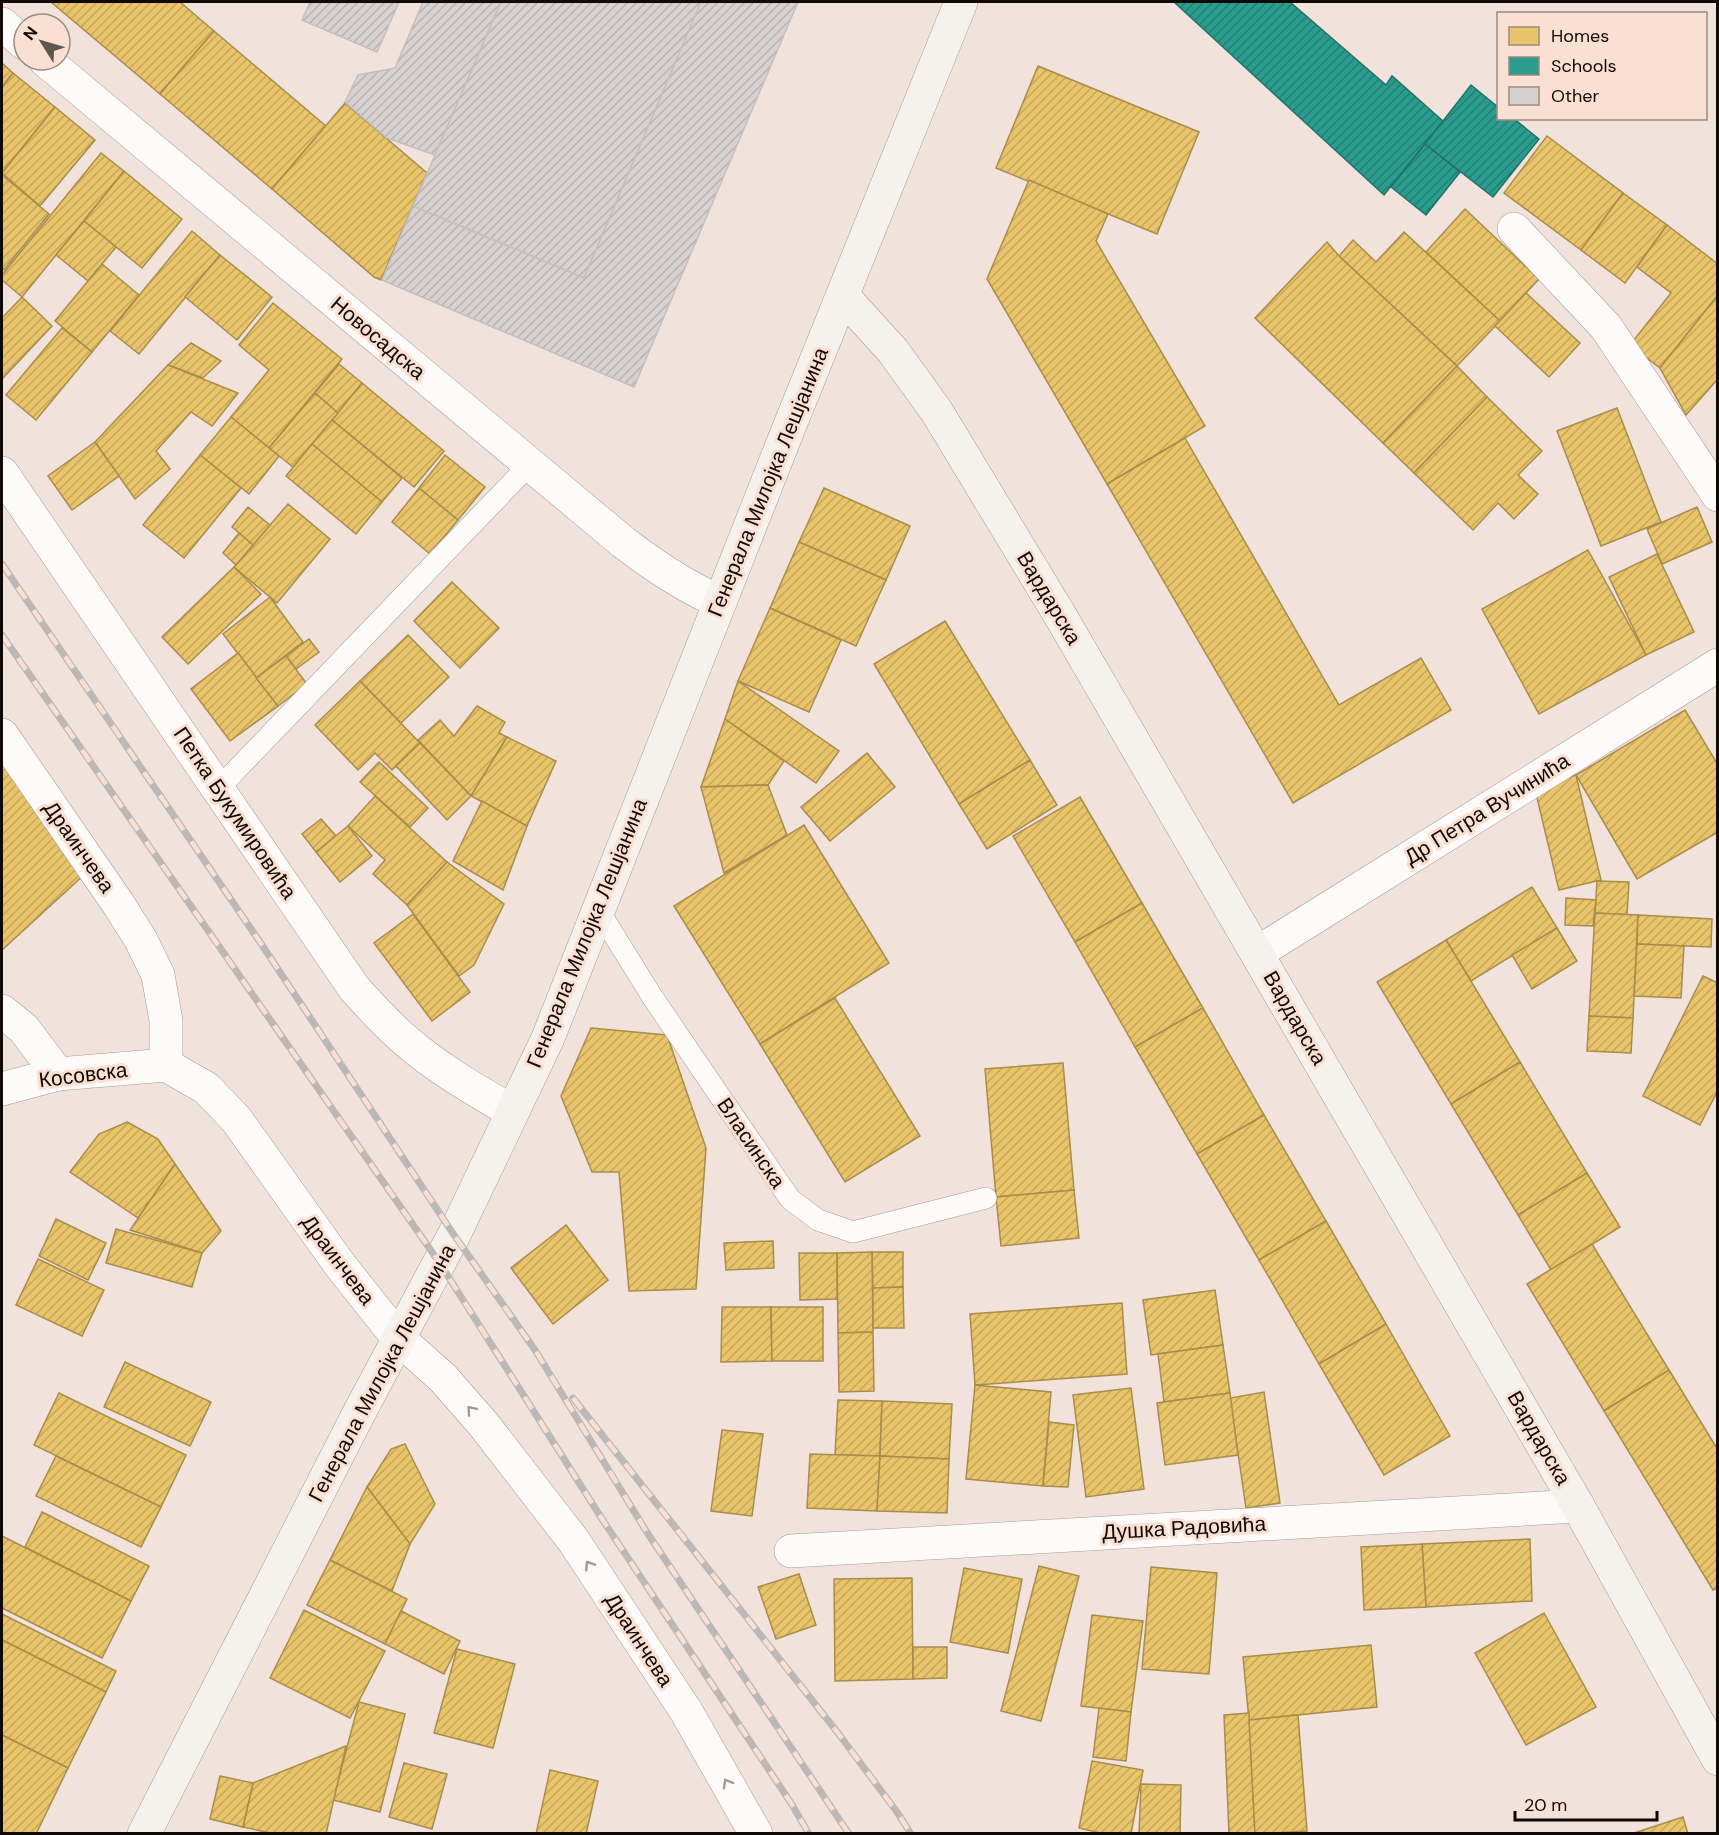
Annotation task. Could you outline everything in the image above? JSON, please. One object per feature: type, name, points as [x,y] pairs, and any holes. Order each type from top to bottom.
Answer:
[{"type":"main road","name":"Генерала Милојка Лешјанина","points":[[144,1833],[398,1338],[454,1235],[511,1111],[548,1038],[961,2]]},
{"type":"main road","name":"Вардарска","points":[[843,296],[893,351],[937,412],[1061,617],[1578,1506],[1718,1759]]},
{"type":"street","name":"Новосадска","points":[[59,72],[656,567],[692,590],[720,602]]},
{"type":"street","points":[[1514,229],[1606,327],[1718,495]]},
{"type":"street","name":"Петка Букумировића","points":[[2,473],[354,988],[380,1017],[416,1049],[457,1080],[511,1111]]},
{"type":"street","name":"Др Петра Вучинића","points":[[1257,953],[1718,665]]},
{"type":"street","name":"Драинчева","points":[[2,735],[141,940],[158,975],[166,1021],[166,1065],[207,1088],[236,1119],[340,1265],[398,1338],[442,1378],[484,1425],[573,1540],[686,1711],[756,1833]]},
{"type":"street","points":[[2,1011],[24,1029],[58,1074]]},
{"type":"street","name":"Косовска","points":[[2,1089],[58,1074],[166,1065]]},
{"type":"street","name":"Душка Радовића","points":[[790,1551],[1578,1506]]},
{"type":"lane","points":[[218,789],[530,464]]},
{"type":"lane","name":"Власинска","points":[[598,911],[653,998],[790,1199],[818,1220],[853,1232],[986,1198]]},
{"type":"building: Homes","points":[[51,2],[180,2],[214,31],[160,94],[72,20],[72,12],[63,12]]},
{"type":"building: Homes","points":[[214,31],[326,126],[272,189],[160,94]]},
{"type":"building: Homes","points":[[2,63],[13,73],[2,87]]},
{"type":"building: Homes","points":[[1038,66],[1199,132],[1157,234],[996,168]]},
{"type":"building: Homes","points":[[13,73],[55,107],[2,173],[2,87]]},
{"type":"building: Homes","points":[[345,103],[427,173],[381,280],[374,277],[272,189]]},
{"type":"building: Homes","points":[[55,107],[95,140],[40,206],[2,173]]},
{"type":"building: Homes","points":[[1547,136],[1623,193],[1581,250],[1504,193]]},
{"type":"building: Homes","points":[[101,153],[124,171],[22,297],[2,280],[2,275]]},
{"type":"building: Homes","points":[[124,171],[182,219],[142,268],[84,221]]},
{"type":"building: Homes","points":[[2,175],[49,214],[4,270],[2,268]]},
{"type":"building: Homes","points":[[1029,180],[1108,214],[1096,241],[1205,426],[1107,484],[987,279]]},
{"type":"building: Homes","points":[[1623,193],[1667,225],[1625,283],[1581,250]]},
{"type":"building: Homes","points":[[1465,209],[1539,279],[1500,321],[1426,252]]},
{"type":"building: Homes","points":[[84,221],[116,247],[88,281],[56,255]]},
{"type":"building: Homes","points":[[1667,225],[1718,264],[1718,295],[1660,368],[1630,345],[1671,293],[1637,267]]},
{"type":"building: Homes","points":[[192,231],[220,255],[139,354],[110,331]]},
{"type":"building: Homes","points":[[1404,232],[1500,321],[1457,366],[1339,256],[1353,240],[1376,262]]},
{"type":"building: Homes","points":[[1327,242],[1339,256],[1457,366],[1383,443],[1255,318]]},
{"type":"building: Homes","points":[[220,255],[272,297],[237,340],[185,297]]},
{"type":"building: Homes","points":[[102,264],[139,295],[92,352],[55,321]]},
{"type":"building: Homes","points":[[1526,293],[1580,343],[1549,377],[1495,326]]},
{"type":"building: Homes","points":[[1718,295],[1718,379],[1686,415],[1660,368]]},
{"type":"building: Homes","points":[[22,297],[52,326],[2,379],[2,318]]},
{"type":"building: Homes","points":[[273,303],[342,359],[269,448],[231,417],[269,370],[239,345]]},
{"type":"building: Homes","points":[[62,328],[92,352],[36,420],[6,395]]},
{"type":"building: Homes","points":[[191,343],[221,361],[203,378],[168,365]]},
{"type":"building: Homes","points":[[339,364],[362,383],[338,413],[315,393]]},
{"type":"building: Homes","points":[[168,365],[238,393],[212,426],[191,412],[156,451],[170,469],[135,499],[95,442]]},
{"type":"building: Homes","points":[[1457,366],[1487,397],[1414,473],[1383,443]]},
{"type":"building: Homes","points":[[362,383],[444,451],[414,487],[332,420]]},
{"type":"building: Homes","points":[[315,393],[338,413],[293,467],[269,448]]},
{"type":"building: Homes","points":[[1487,397],[1542,451],[1518,475],[1538,494],[1514,519],[1498,503],[1473,530],[1414,473]]},
{"type":"building: Homes","points":[[1617,408],[1661,522],[1601,546],[1557,431]]},
{"type":"building: Homes","points":[[231,417],[279,456],[249,494],[200,455]]},
{"type":"building: Homes","points":[[332,420],[402,478],[382,502],[312,444]]},
{"type":"building: Homes","points":[[1185,438],[1339,705],[1421,658],[1451,710],[1293,803],[1107,484]]},
{"type":"building: Homes","points":[[95,442],[119,476],[72,510],[48,476]]},
{"type":"building: Homes","points":[[312,444],[382,502],[356,534],[286,476]]},
{"type":"building: Homes","points":[[200,455],[241,488],[184,558],[143,525]]},
{"type":"building: Homes","points":[[445,455],[485,487],[458,520],[419,488]]},
{"type":"building: Homes","points":[[419,488],[458,520],[430,554],[392,522]]},
{"type":"building: Homes","points":[[824,488],[910,526],[886,580],[799,542]]},
{"type":"building: Homes","points":[[288,504],[330,539],[277,603],[234,567]]},
{"type":"building: Homes","points":[[248,507],[270,525],[253,545],[232,527]]},
{"type":"building: Homes","points":[[1697,507],[1712,542],[1662,564],[1647,529]]},
{"type":"building: Homes","points":[[239,533],[253,545],[236,565],[223,553]]},
{"type":"building: Homes","points":[[799,542],[886,580],[856,646],[770,608]]},
{"type":"building: Homes","points":[[1588,550],[1646,655],[1539,714],[1482,609]]},
{"type":"building: Homes","points":[[1657,554],[1694,632],[1646,655],[1609,577]]},
{"type":"building: Homes","points":[[234,567],[261,594],[188,664],[162,637]]},
{"type":"building: Homes","points":[[452,582],[499,628],[460,668],[414,621]]},
{"type":"building: Homes","points":[[270,597],[303,642],[256,678],[223,634]]},
{"type":"building: Homes","points":[[770,608],[841,640],[809,712],[738,681]]},
{"type":"building: Homes","points":[[945,621],[1030,760],[959,804],[874,664]]},
{"type":"building: Homes","points":[[408,635],[449,677],[401,723],[360,681]]},
{"type":"building: Homes","points":[[309,639],[319,652],[296,669],[286,656]]},
{"type":"building: Homes","points":[[238,653],[278,706],[230,741],[191,689]]},
{"type":"building: Homes","points":[[286,656],[307,684],[278,706],[256,678]]},
{"type":"building: Homes","points":[[360,681],[420,743],[392,770],[375,753],[358,770],[315,725]]},
{"type":"building: Homes","points":[[738,681],[839,751],[816,783],[725,719]]},
{"type":"building: Homes","points":[[477,706],[505,722],[499,733],[507,737],[471,796],[418,740],[440,720],[454,736]]},
{"type":"building: Homes","points":[[1685,710],[1718,765],[1718,832],[1637,879],[1576,775]]},
{"type":"building: Homes","points":[[725,719],[784,761],[768,785],[701,787]]},
{"type":"building: Homes","points":[[507,737],[556,761],[527,826],[471,796]]},
{"type":"building: Homes","points":[[420,743],[471,796],[447,820],[396,766]]},
{"type":"building: Homes","points":[[867,753],[895,787],[830,841],[801,807]]},
{"type":"building: Homes","points":[[1030,760],[1057,805],[987,849],[959,804]]},
{"type":"building: Homes","points":[[379,762],[428,808],[410,827],[360,782]]},
{"type":"building: Homes","points":[[2,763],[85,874],[2,950]]},
{"type":"building: Homes","points":[[1576,775],[1601,880],[1559,890],[1534,785]]},
{"type":"building: Homes","points":[[768,785],[787,835],[724,873],[701,787]]},
{"type":"building: Homes","points":[[375,796],[447,862],[407,905],[373,874],[385,860],[348,826]]},
{"type":"building: Homes","points":[[1080,797],[1142,903],[1075,942],[1013,836]]},
{"type":"building: Homes","points":[[482,801],[527,826],[503,890],[453,861]]},
{"type":"building: Homes","points":[[321,819],[336,836],[316,852],[302,834]]},
{"type":"building: Homes","points":[[804,825],[889,963],[760,1044],[674,906]]},
{"type":"building: Homes","points":[[348,826],[372,856],[340,882],[316,852]]},
{"type":"building: Homes","points":[[447,862],[504,904],[474,965],[459,976],[407,905]]},
{"type":"building: Homes","points":[[1597,881],[1629,882],[1627,915],[1595,913]]},
{"type":"building: Homes","points":[[1532,887],[1557,928],[1471,981],[1446,940]]},
{"type":"building: Homes","points":[[1566,898],[1596,900],[1593,926],[1565,925]]},
{"type":"building: Homes","points":[[1142,903],[1203,1008],[1135,1047],[1075,942]]},
{"type":"building: Homes","points":[[1595,913],[1638,915],[1633,1018],[1589,1016]]},
{"type":"building: Homes","points":[[413,914],[470,992],[432,1021],[374,943]]},
{"type":"building: Homes","points":[[1638,915],[1712,919],[1711,947],[1637,944]]},
{"type":"building: Homes","points":[[1557,928],[1577,961],[1532,989],[1512,955]]},
{"type":"building: Homes","points":[[1446,940],[1520,1062],[1451,1104],[1377,982]]},
{"type":"building: Homes","points":[[1637,944],[1684,946],[1681,998],[1634,996]]},
{"type":"building: Homes","points":[[1703,976],[1718,983],[1718,1090],[1700,1125],[1643,1096]]},
{"type":"building: Homes","points":[[835,998],[920,1136],[845,1182],[760,1044]]},
{"type":"building: Homes","points":[[1203,1008],[1264,1115],[1197,1154],[1135,1047]]},
{"type":"building: Homes","points":[[1589,1016],[1633,1018],[1631,1053],[1587,1051]]},
{"type":"building: Homes","points":[[591,1028],[667,1035],[706,1148],[696,1289],[629,1291],[619,1172],[592,1172],[561,1096]]},
{"type":"building: Homes","points":[[1520,1062],[1587,1173],[1518,1215],[1451,1104]]},
{"type":"building: Homes","points":[[1063,1063],[1074,1190],[996,1197],[985,1069]]},
{"type":"building: Homes","points":[[1264,1115],[1326,1221],[1259,1260],[1197,1154]]},
{"type":"building: Homes","points":[[127,1122],[158,1139],[175,1164],[138,1218],[70,1172],[99,1134]]},
{"type":"building: Homes","points":[[175,1164],[221,1231],[202,1253],[130,1230]]},
{"type":"building: Homes","points":[[1587,1173],[1620,1227],[1551,1270],[1518,1215]]},
{"type":"building: Homes","points":[[1074,1190],[1079,1238],[1001,1246],[996,1197]]},
{"type":"building: Homes","points":[[56,1219],[106,1243],[88,1280],[39,1256]]},
{"type":"building: Homes","points":[[1326,1221],[1386,1324],[1319,1364],[1259,1260]]},
{"type":"building: Homes","points":[[566,1225],[608,1280],[553,1324],[511,1268]]},
{"type":"building: Homes","points":[[116,1229],[202,1253],[192,1287],[106,1263]]},
{"type":"building: Homes","points":[[773,1241],[774,1268],[726,1270],[724,1243]]},
{"type":"building: Homes","points":[[1592,1244],[1669,1370],[1604,1411],[1527,1284]]},
{"type":"building: Homes","points":[[872,1252],[903,1252],[903,1287],[873,1288]]},
{"type":"building: Homes","points":[[872,1252],[873,1332],[838,1333],[837,1253]]},
{"type":"building: Homes","points":[[799,1253],[837,1253],[837,1299],[800,1300]]},
{"type":"building: Homes","points":[[38,1259],[104,1290],[82,1336],[16,1305]]},
{"type":"building: Homes","points":[[903,1287],[904,1328],[873,1328],[873,1288]]},
{"type":"building: Homes","points":[[1215,1290],[1223,1345],[1151,1355],[1143,1300]]},
{"type":"building: Homes","points":[[1122,1303],[1127,1374],[975,1385],[970,1314]]},
{"type":"building: Homes","points":[[722,1307],[771,1307],[772,1361],[721,1362]]},
{"type":"building: Homes","points":[[771,1307],[823,1307],[823,1361],[772,1361]]},
{"type":"building: Homes","points":[[1386,1324],[1450,1436],[1384,1475],[1319,1364]]},
{"type":"building: Homes","points":[[873,1332],[874,1391],[839,1392],[838,1333]]},
{"type":"building: Homes","points":[[1223,1345],[1230,1393],[1164,1402],[1158,1354]]},
{"type":"building: Homes","points":[[125,1362],[211,1402],[190,1446],[104,1407]]},
{"type":"building: Homes","points":[[1669,1370],[1718,1450],[1718,1588],[1713,1590],[1604,1411]]},
{"type":"building: Homes","points":[[975,1385],[1051,1392],[1043,1486],[966,1479]]},
{"type":"building: Homes","points":[[1131,1388],[1144,1489],[1086,1497],[1073,1395]]},
{"type":"building: Homes","points":[[1264,1392],[1280,1503],[1246,1508],[1230,1398]]},
{"type":"building: Homes","points":[[59,1393],[186,1455],[161,1507],[34,1445]]},
{"type":"building: Homes","points":[[1230,1393],[1238,1455],[1165,1465],[1157,1403]]},
{"type":"building: Homes","points":[[838,1400],[882,1401],[880,1456],[835,1455]]},
{"type":"building: Homes","points":[[882,1401],[952,1404],[949,1459],[880,1456]]},
{"type":"building: Homes","points":[[1049,1422],[1074,1425],[1068,1487],[1043,1486]]},
{"type":"building: Homes","points":[[722,1430],[763,1434],[752,1516],[711,1511]]},
{"type":"building: Homes","points":[[405,1444],[435,1504],[410,1544],[367,1487],[391,1449]]},
{"type":"building: Homes","points":[[810,1454],[880,1456],[877,1511],[807,1508]]},
{"type":"building: Homes","points":[[56,1456],[161,1507],[141,1547],[36,1496]]},
{"type":"building: Homes","points":[[880,1456],[949,1459],[947,1513],[877,1511]]},
{"type":"building: Homes","points":[[367,1487],[410,1544],[392,1591],[330,1560]]},
{"type":"building: Homes","points":[[42,1512],[149,1566],[131,1601],[25,1547]]},
{"type":"building: Homes","points":[[2,1536],[131,1601],[102,1658],[2,1608]]},
{"type":"building: Homes","points":[[1530,1539],[1532,1601],[1426,1607],[1422,1544]]},
{"type":"building: Homes","points":[[1422,1544],[1426,1607],[1364,1610],[1361,1547]]},
{"type":"building: Homes","points":[[330,1560],[407,1599],[385,1644],[307,1605]]},
{"type":"building: Homes","points":[[1039,1566],[1079,1576],[1041,1721],[1001,1711]]},
{"type":"building: Homes","points":[[1151,1567],[1217,1573],[1209,1674],[1142,1669]]},
{"type":"building: Homes","points":[[964,1568],[1022,1579],[1008,1653],[950,1642]]},
{"type":"building: Homes","points":[[799,1574],[816,1625],[776,1639],[758,1587]]},
{"type":"building: Homes","points":[[912,1578],[913,1679],[835,1681],[834,1579]]},
{"type":"building: Homes","points":[[304,1610],[385,1651],[350,1718],[270,1678]]},
{"type":"building: Homes","points":[[401,1611],[460,1641],[444,1674],[385,1644]]},
{"type":"building: Homes","points":[[1544,1613],[1596,1707],[1526,1745],[1475,1653]]},
{"type":"building: Homes","points":[[2,1614],[116,1671],[106,1692],[2,1640]]},
{"type":"building: Homes","points":[[1092,1615],[1143,1621],[1131,1712],[1081,1706]]},
{"type":"building: Homes","points":[[2,1640],[106,1692],[68,1768],[2,1735]]},
{"type":"building: Homes","points":[[1371,1645],[1377,1707],[1249,1720],[1243,1657]]},
{"type":"building: Homes","points":[[913,1647],[947,1647],[947,1678],[913,1679]]},
{"type":"building: Homes","points":[[457,1649],[515,1664],[493,1748],[434,1733]]},
{"type":"building: Homes","points":[[359,1702],[405,1714],[380,1812],[333,1800]]},
{"type":"building: Homes","points":[[1099,1708],[1131,1712],[1126,1761],[1093,1757]]},
{"type":"building: Homes","points":[[1249,1713],[1255,1834],[1229,1834],[1224,1715]]},
{"type":"building: Homes","points":[[1298,1715],[1307,1831],[1255,1834],[1249,1720]]},
{"type":"building: Homes","points":[[2,1735],[68,1768],[36,1834],[2,1834]]},
{"type":"building: Homes","points":[[346,1746],[326,1834],[275,1834],[243,1827],[253,1783]]},
{"type":"building: Homes","points":[[1092,1761],[1143,1770],[1131,1834],[1104,1834],[1079,1828]]},
{"type":"building: Homes","points":[[404,1763],[447,1774],[432,1829],[389,1817]]},
{"type":"building: Homes","points":[[550,1770],[598,1781],[586,1834],[536,1834]]},
{"type":"building: Homes","points":[[220,1776],[253,1783],[243,1827],[210,1819]]},
{"type":"building: Homes","points":[[1141,1784],[1181,1785],[1180,1834],[1139,1834]]},
{"type":"building: Homes","points":[[1683,1817],[1688,1834],[1631,1834]]},
{"type":"building: Schools","points":[[1174,2],[1290,2],[1386,85],[1392,76],[1443,121],[1384,195]]},
{"type":"building: Schools","points":[[1471,85],[1497,106],[1497,120],[1515,120],[1539,139],[1493,197],[1425,144]]},
{"type":"building: Schools","points":[[1425,144],[1460,172],[1426,215],[1391,187]]},
{"type":"building: Other","points":[[310,2],[399,2],[377,52],[302,20]]},
{"type":"building: Other","points":[[423,2],[501,2],[435,155],[387,138],[345,102],[358,75],[395,68]]},
{"type":"building: Other","points":[[501,2],[701,2],[584,278],[413,206]]},
{"type":"building: Other","points":[[701,2],[798,2],[634,387],[382,280],[413,206],[584,278]]},
{"type":"railway","points":[[2,564],[262,945],[454,1235],[535,1350],[648,1534],[849,1834]]},
{"type":"railway","points":[[2,635],[439,1262],[604,1522],[791,1803],[809,1834]]},
{"type":"railway","points":[[573,1398],[838,1733],[911,1834]]}]
